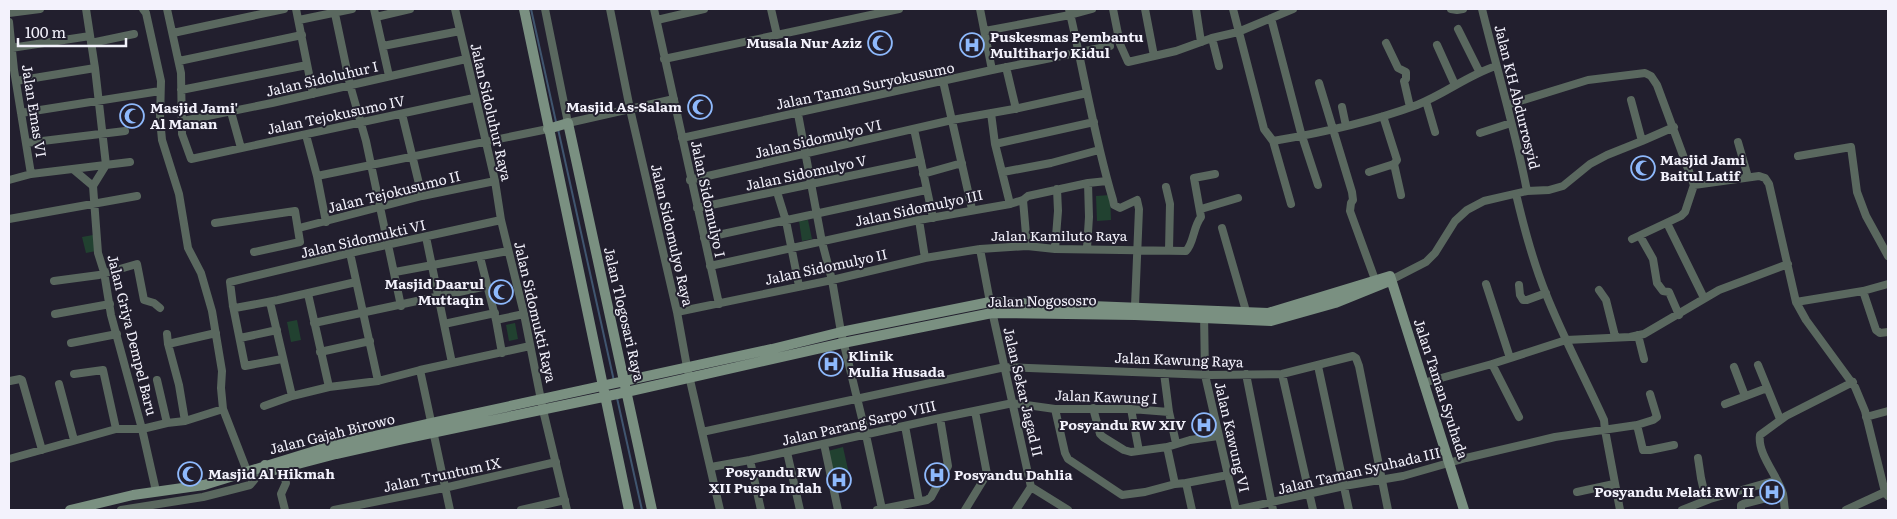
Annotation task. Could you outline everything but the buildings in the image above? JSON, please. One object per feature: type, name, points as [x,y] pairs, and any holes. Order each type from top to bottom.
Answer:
[{"type":"street","points":[[9,13],[40,9]]},
{"type":"street","points":[[74,170],[93,186],[106,165],[86,9]]},
{"type":"street","points":[[121,510],[203,497],[254,483],[252,472],[223,409],[222,371],[216,333],[203,278],[188,248],[179,194],[162,140],[161,81],[146,13],[143,9]]},
{"type":"street","points":[[167,9],[178,61],[183,121]]},
{"type":"street","points":[[173,33],[284,9]]},
{"type":"street","points":[[296,9],[313,94]]},
{"type":"street","points":[[299,20],[352,9]]},
{"type":"street","points":[[389,76],[375,13],[410,9]]},
{"type":"street","name":"Jalan Sidoluhur Raya","points":[[455,9],[474,98],[495,181],[501,220]]},
{"type":"street","points":[[524,9],[629,510]]},
{"type":"street","points":[[545,9],[566,124]]},
{"type":"street","name":"Jalan Sidomulyo Raya","points":[[610,9],[630,109],[720,510]]},
{"type":"street","name":"Jalan Sidomulyo I","points":[[654,9],[690,180],[719,304]]},
{"type":"street","points":[[657,20],[704,9]]},
{"type":"street","points":[[771,9],[776,35]]},
{"type":"street","points":[[852,9],[854,17]]},
{"type":"street","points":[[664,59],[854,17],[899,9]]},
{"type":"street","points":[[980,9],[992,70]]},
{"type":"street","points":[[985,31],[1092,9]]},
{"type":"street","points":[[1113,9],[1120,44],[1128,62],[1176,51],[1212,38],[1238,32],[1292,9]]},
{"type":"street","points":[[1145,9],[1154,56]]},
{"type":"street","points":[[1196,9],[1201,42]]},
{"type":"street","points":[[1233,9],[1264,129],[1273,141],[1292,204]]},
{"type":"street","points":[[1451,9],[1463,9]]},
{"type":"street","name":"Jalan KH Abdurrosyid","points":[[1393,277],[1426,262],[1435,253],[1455,221],[1467,210],[1484,201],[1530,191],[1482,9]]},
{"type":"street","points":[[335,11],[350,85],[371,164],[401,306]]},
{"type":"street","points":[[1070,12],[1080,52],[1099,150],[1114,205],[1120,208],[1136,200],[1139,209],[1135,306]]},
{"type":"street","points":[[1271,18],[1302,136],[1318,185]]},
{"type":"street","name":"Jalan Emas VI","points":[[9,22],[11,48],[31,174]]},
{"type":"street","points":[[1458,30],[1479,71]]},
{"type":"street","points":[[383,46],[460,31]]},
{"type":"street","points":[[11,48],[134,34]]},
{"type":"street","points":[[178,61],[302,35]]},
{"type":"street","points":[[1212,38],[1219,66]]},
{"type":"street","points":[[1386,43],[1398,68],[1406,72],[1406,79],[1404,81],[1410,107]]},
{"type":"street","points":[[1437,45],[1456,85]]},
{"type":"street","name":"Jalan Taman Suryokusumo","points":[[682,138],[1110,46]]},
{"type":"street","name":"Jalan Sidoluhur I","points":[[183,121],[466,59]]},
{"type":"street","points":[[181,90],[307,64]]},
{"type":"street","points":[[1273,141],[1346,126],[1410,107],[1456,85],[1479,71],[1496,66]]},
{"type":"street","points":[[1006,67],[1016,109]]},
{"type":"street","points":[[16,81],[95,68]]},
{"type":"street","points":[[1507,105],[1588,80],[1645,73],[1651,76],[1657,85],[1674,127],[1694,185],[1685,212],[1667,223],[1632,239]]},
{"type":"street","points":[[943,82],[972,209]]},
{"type":"street","points":[[1319,83],[1352,192],[1353,200],[1350,211],[1376,283]]},
{"type":"street","points":[[21,113],[160,91]]},
{"type":"street","name":"Jalan Sidomulyo VI","points":[[690,180],[952,120],[1016,109],[1087,93]]},
{"type":"street","name":"Jalan Tejokusumo IV","points":[[183,121],[182,134],[191,159],[474,98]]},
{"type":"street","points":[[317,176],[550,128],[674,99]]},
{"type":"street","points":[[1426,100],[1435,132]]},
{"type":"street","points":[[1631,100],[1642,142]]},
{"type":"street","points":[[1342,107],[1346,126]]},
{"type":"street","points":[[231,112],[240,148]]},
{"type":"street","points":[[991,113],[995,144],[1010,204]]},
{"type":"street","points":[[402,114],[422,196]]},
{"type":"street","points":[[798,114],[816,214],[832,280],[843,343],[866,434],[880,510],[931,497],[948,466],[940,418]]},
{"type":"street","points":[[1383,116],[1396,160],[1394,164],[1401,195]]},
{"type":"street","points":[[995,144],[1094,122]]},
{"type":"street","points":[[1480,133],[1511,123]]},
{"type":"street","name":"Jalan Tlogosari Raya","points":[[566,124],[652,510]]},
{"type":"street","points":[[1530,191],[1555,189],[1563,186],[1590,164],[1674,127]]},
{"type":"street","points":[[914,129],[933,218]]},
{"type":"street","points":[[26,143],[102,132],[125,131]]},
{"type":"street","points":[[306,134],[326,222]]},
{"type":"street","points":[[1738,142],[1748,178]]},
{"type":"street","points":[[1798,156],[1850,146],[1857,192],[1866,216],[1888,256]]},
{"type":"street","points":[[1003,172],[1051,163],[1099,150]]},
{"type":"street","name":"Jalan Sidomulyo V","points":[[697,208],[921,160]]},
{"type":"street","points":[[12,179],[31,174],[130,162]]},
{"type":"street","points":[[923,174],[962,163]]},
{"type":"street","points":[[1369,172],[1394,164]]},
{"type":"street","points":[[1215,174],[1194,178],[1201,209],[1238,198]]},
{"type":"street","points":[[1694,185],[1763,177],[1769,184],[1796,302],[1806,320],[1853,382],[1866,417],[1887,494],[1846,510]]},
{"type":"street","name":"Jalan Tejokusumo II","points":[[299,228],[380,206],[495,181]]},
{"type":"street","name":"Jalan Sidomulyo III","points":[[791,248],[972,209],[1010,204],[1028,196],[1057,189],[1107,181]]},
{"type":"street","points":[[1087,248],[1089,217],[1088,183]]},
{"type":"street","name":"Jalan Griya Dempel Baru","points":[[93,186],[98,253],[156,491]]},
{"type":"street","points":[[1166,187],[1170,204],[1169,250]]},
{"type":"street","points":[[1054,249],[1058,211],[1057,189]]},
{"type":"street","points":[[704,238],[926,190]]},
{"type":"street","points":[[778,192],[800,286]]},
{"type":"street","points":[[1516,194],[1524,228],[1546,293],[1604,420],[1620,510]]},
{"type":"street","points":[[9,219],[138,196]]},
{"type":"street","points":[[1022,200],[1027,246]]},
{"type":"street","name":"Jalan Kamiluto Raya","points":[[990,302],[980,249],[1027,246],[1054,249],[1186,251],[1190,246],[1195,226],[1201,217],[1201,209]]},
{"type":"street","points":[[215,223],[294,210],[301,241],[254,252]]},
{"type":"street","name":"Jalan Sidomukti VI","points":[[232,306],[230,282],[350,253],[501,220]]},
{"type":"street","name":"Jalan Sidomukti Raya","points":[[501,220],[524,314],[543,410],[567,510]]},
{"type":"street","points":[[919,220],[925,258]]},
{"type":"street","points":[[1667,223],[1704,298]]},
{"type":"street","points":[[1222,228],[1246,311]]},
{"type":"street","points":[[1640,236],[1653,259],[1657,283],[1663,291],[1669,292],[1679,315]]},
{"type":"street","points":[[426,237],[452,363]]},
{"type":"street","points":[[710,266],[791,248]]},
{"type":"street","name":"Jalan Sidomulyo II","points":[[677,312],[832,280],[925,258],[980,249]]},
{"type":"street","points":[[395,272],[508,251]]},
{"type":"street","points":[[350,253],[378,381]]},
{"type":"street","points":[[480,257],[496,317],[502,353]]},
{"type":"street","points":[[54,281],[99,275],[137,264],[144,300],[156,304],[160,308]]},
{"type":"street","points":[[1423,383],[1492,364],[1566,340],[1644,334],[1719,290],[1788,264]]},
{"type":"street","name":"Jalan Nogososro","points":[[624,387],[687,368],[841,332],[990,302],[1135,306],[1271,321],[1393,277]]},
{"type":"street","name":"Jalan Taman Syuhada","points":[[1393,277],[1423,383],[1451,463],[1464,510]]},
{"type":"street","points":[[232,306],[235,308],[270,302],[356,282]]},
{"type":"street","points":[[1486,284],[1510,358]]},
{"type":"street","points":[[1796,302],[1863,291],[1888,284]]},
{"type":"street","points":[[1519,285],[1520,295],[1523,300],[1546,293]]},
{"type":"street","points":[[314,323],[401,306],[487,286]]},
{"type":"street","points":[[1599,290],[1606,300],[1615,336]]},
{"type":"street","points":[[1863,291],[1876,330],[1880,333],[1888,332]]},
{"type":"street","points":[[308,294],[329,387]]},
{"type":"street","name":"Jalan Nogososro","points":[[604,391],[690,378],[843,343],[992,313],[1135,315],[1246,311],[1268,313],[1333,299]]},
{"type":"street","points":[[270,302],[292,396]]},
{"type":"street","name":"Jalan Sekar Jagad II","points":[[990,302],[1031,487]]},
{"type":"street","points":[[56,314],[110,304]]},
{"type":"street","points":[[232,306],[245,366],[282,359]]},
{"type":"street","points":[[444,324],[524,314]]},
{"type":"street","name":"Jalan Kawung VI","points":[[1204,314],[1205,375],[1236,510]]},
{"type":"street","points":[[240,338],[277,330]]},
{"type":"street","points":[[168,344],[216,333]]},
{"type":"street","points":[[71,343],[117,334]]},
{"type":"street","points":[[167,334],[185,420]]},
{"type":"street","points":[[1638,335],[1644,359]]},
{"type":"street","points":[[320,352],[370,341]]},
{"type":"street","points":[[264,406],[292,396],[329,387],[378,381],[530,346]]},
{"type":"street","name":"Jalan Kawung Raya","points":[[702,432],[1005,367],[1205,375],[1282,374],[1350,357],[1356,358],[1359,366],[1386,478]]},
{"type":"street","points":[[1492,364],[1519,417]]},
{"type":"street","points":[[1758,365],[1780,419]]},
{"type":"street","points":[[1318,366],[1349,510]]},
{"type":"street","points":[[1734,367],[1746,396]]},
{"type":"street","points":[[74,374],[103,370],[116,429]]},
{"type":"street","points":[[420,370],[450,510]]},
{"type":"street","points":[[1164,373],[1169,412],[1176,443]]},
{"type":"street","points":[[1246,374],[1272,507]]},
{"type":"street","points":[[1282,374],[1313,510]]},
{"type":"street","points":[[10,381],[22,380],[42,450]]},
{"type":"street","points":[[157,380],[167,422]]},
{"type":"street","points":[[1785,510],[1783,494],[1768,464],[1759,438],[1762,432],[1780,419],[1853,382]]},
{"type":"street","points":[[60,384],[74,440]]},
{"type":"street","points":[[1725,404],[1766,388]]},
{"type":"street","name":"Jalan Gajah Birowo","points":[[268,468],[541,398],[604,391]]},
{"type":"street","name":"Jalan Gajah Birowo","points":[[433,427],[543,410],[604,391]]},
{"type":"street","points":[[1650,394],[1657,417],[1637,425],[1643,450],[1674,445]]},
{"type":"street","name":"Jalan Kawung I","points":[[1013,404],[1056,409],[1131,409],[1169,412]]},
{"type":"street","name":"Jalan Parang Sarpo VIII","points":[[711,467],[1013,404]]},
{"type":"street","points":[[1093,408],[1103,437],[1127,452],[1139,452],[1218,436]]},
{"type":"street","points":[[9,459],[116,429],[142,428],[185,420],[223,409]]},
{"type":"street","points":[[1056,409],[1065,453],[1068,459],[1116,492],[1126,495],[1228,475]]},
{"type":"street","points":[[1131,409],[1139,452]]},
{"type":"street","points":[[964,510],[987,474],[975,411]]},
{"type":"street","points":[[1866,417],[1888,412]]},
{"type":"street","name":"Jalan Taman Syuhada III","points":[[1236,510],[1272,507],[1310,494],[1451,463],[1555,436],[1637,425]]},
{"type":"street","points":[[905,426],[919,501]]},
{"type":"street","points":[[824,444],[838,510]]},
{"type":"street","points":[[1167,447],[1175,484]]},
{"type":"street","points":[[787,452],[800,510]]},
{"type":"street","name":"Jalan Gajah Birowo","points":[[268,468],[283,469],[308,457]]},
{"type":"street","points":[[1698,458],[1706,500]]},
{"type":"street","points":[[750,460],[761,510]]},
{"type":"street","name":"Jalan Truntum IX","points":[[334,510],[374,506],[556,462]]},
{"type":"street","points":[[70,510],[97,507],[156,491],[204,485],[268,468]]},
{"type":"street","points":[[283,469],[286,483],[282,494],[286,510]]},
{"type":"street","points":[[1386,478],[1388,510]]},
{"type":"street","points":[[1682,510],[1706,500],[1777,480]]},
{"type":"street","points":[[1186,483],[1192,510]]},
{"type":"street","points":[[1577,492],[1614,484]]},
{"type":"street","points":[[1016,510],[1031,487],[1068,510]]},
{"type":"street","points":[[1741,510],[1741,505],[1743,504],[1783,494]]},
{"type":"street","points":[[523,510],[564,500]]},
{"type":"green space","points":[[1110,195],[1111,220],[1097,221],[1096,196]]},
{"type":"green space","points":[[808,220],[812,239],[802,241],[799,221]]},
{"type":"green space","points":[[93,235],[96,251],[86,253],[82,237]]},
{"type":"green space","points":[[297,320],[301,340],[291,342],[287,322]]},
{"type":"green space","points":[[515,323],[518,339],[509,341],[506,325]]},
{"type":"green space","points":[[843,447],[849,474],[834,477],[828,451]]},
{"type":"waterway","points":[[531,9],[556,122]]},
{"type":"waterway","points":[[558,129],[614,381]]},
{"type":"waterway","points":[[617,398],[642,510]]},
{"type":"place","name":"Musala Nur Aziz","points":[[880,43]]},
{"type":"place","name":"Puskesmas Pembantu Multiharjo Kidul","points":[[972,45]]},
{"type":"place","name":"Masjid As-Salam","points":[[700,107]]},
{"type":"place","name":"Masjid Jami' Al Manan","points":[[132,116]]},
{"type":"place","name":"Masjid Jami Baitul Latif","points":[[1643,168]]},
{"type":"place","name":"Masjid Daarul Muttaqin","points":[[501,292]]},
{"type":"place","name":"Klinik Mulia Husada","points":[[831,364]]},
{"type":"place","name":"Posyandu RW XIV","points":[[1204,425]]},
{"type":"place","name":"Masjid Al Hikmah","points":[[190,474]]},
{"type":"place","name":"Posyandu Dahlia","points":[[937,475]]},
{"type":"place","name":"Posyandu RW XII Puspa Indah","points":[[839,480]]},
{"type":"place","name":"Posyandu Melati RW II","points":[[1772,492]]}]
